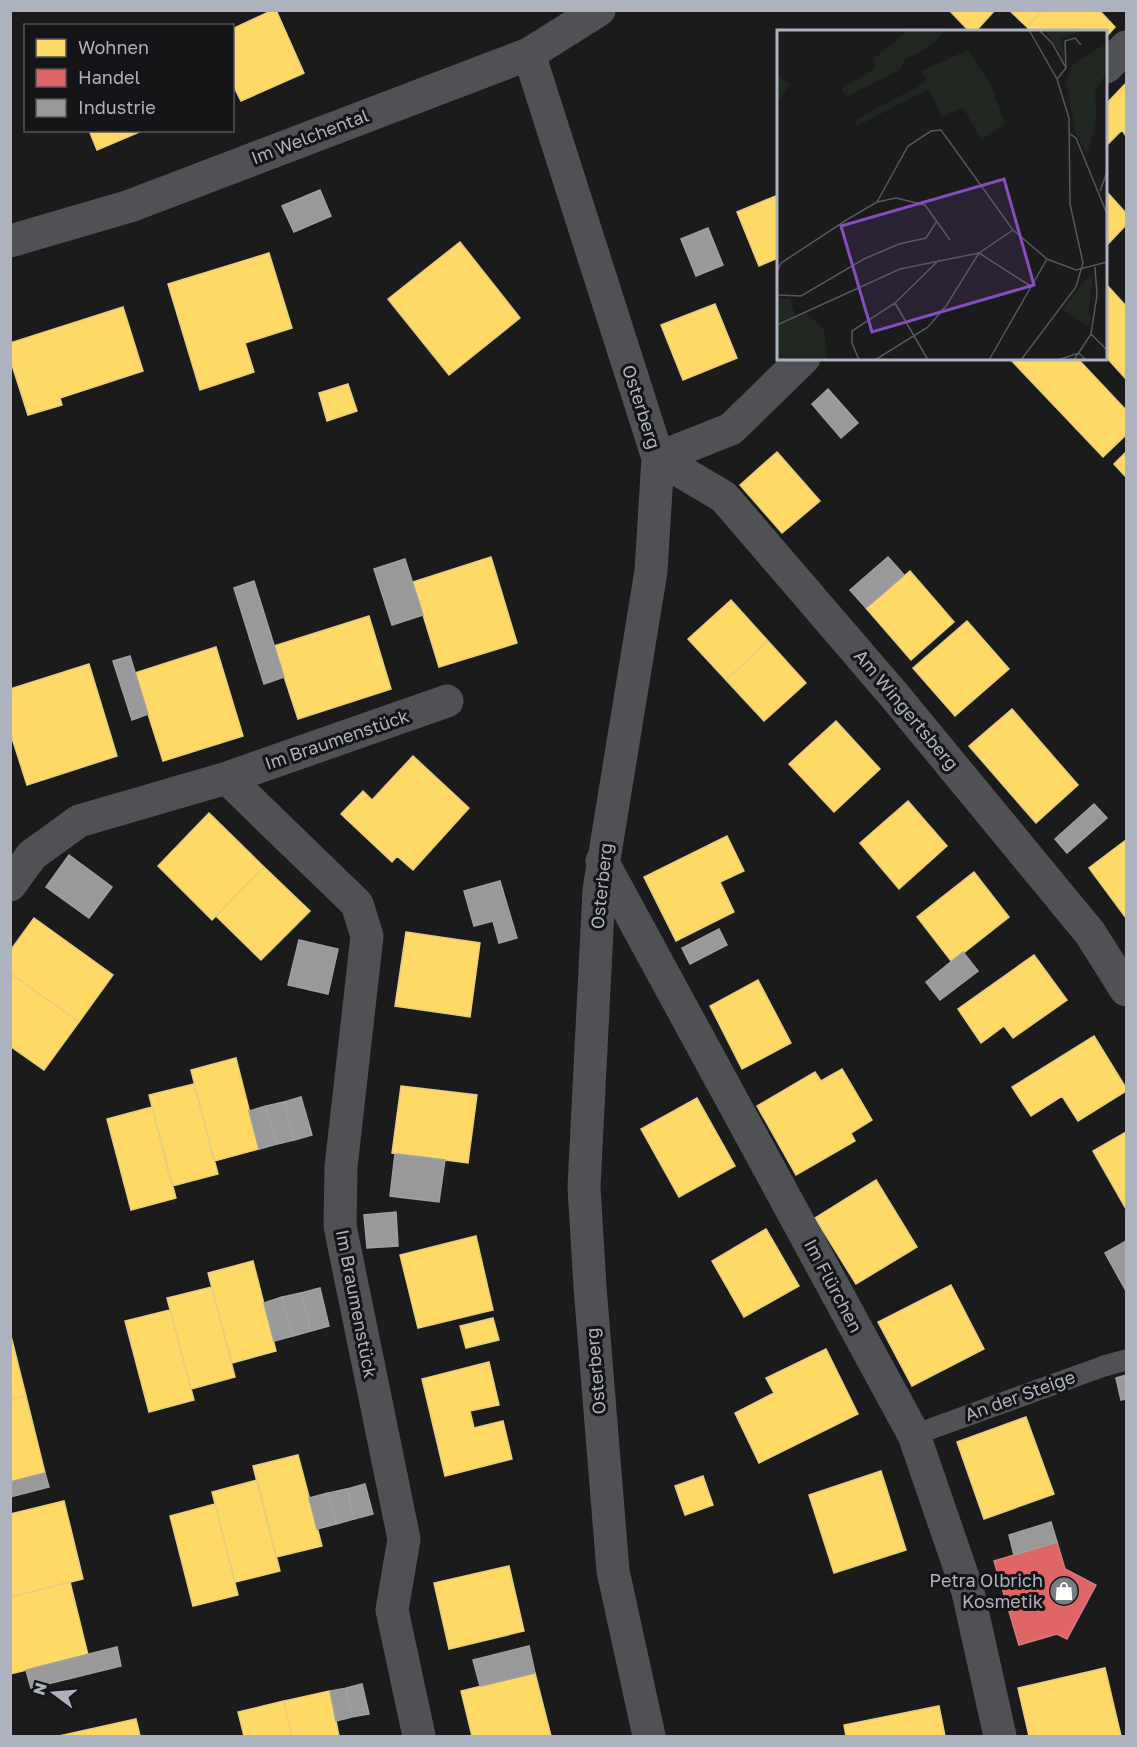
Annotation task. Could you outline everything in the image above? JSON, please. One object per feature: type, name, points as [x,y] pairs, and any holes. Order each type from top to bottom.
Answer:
[{"type":"street","name":"Im Welchental","points":[[10,241],[130,206],[529,54],[599,10]]},
{"type":"street","points":[[1107,66],[1126,47]]},
{"type":"street","name":"Osterberg","points":[[529,54],[658,458],[651,571],[599,890],[584,1187],[613,1571],[649,1737]]},
{"type":"street","points":[[658,458],[731,429],[802,360]]},
{"type":"street","name":"Am Wingertsberg","points":[[658,458],[724,497],[894,695],[1090,933],[1126,990]]},
{"type":"street","name":"Im Braumenstück","points":[[10,885],[32,855],[79,821],[227,778],[447,701]]},
{"type":"street","name":"Im Braumenstück","points":[[227,778],[357,904],[367,936],[341,1167],[340,1226],[404,1539],[392,1611],[419,1737]]},
{"type":"street","name":"Im Flürchen","points":[[602,861],[914,1435],[968,1592],[1000,1737]]},
{"type":"lane","name":"An der Steige","points":[[914,1435],[1126,1360]]},
{"type":"building: Wohnen","points":[[276,10],[304,73],[241,101],[234,87],[234,28]]},
{"type":"building: Wohnen","points":[[949,10],[995,10],[977,30],[968,30]]},
{"type":"building: Wohnen","points":[[1009,10],[1043,10],[1027,27]]},
{"type":"building: Wohnen","points":[[1043,10],[1099,10],[1115,27],[1107,36],[1107,30],[1029,30],[1027,27]]},
{"type":"building: Wohnen","points":[[1126,83],[1126,136],[1122,130],[1107,145],[1107,103]]},
{"type":"building: Wohnen","points":[[90,132],[139,132],[97,150]]},
{"type":"building: Wohnen","points":[[1107,192],[1126,213],[1126,225],[1107,245]]},
{"type":"building: Wohnen","points":[[777,195],[777,258],[759,266],[737,212]]},
{"type":"building: Wohnen","points":[[460,242],[520,318],[449,375],[388,299]]},
{"type":"building: Wohnen","points":[[269,253],[292,328],[245,343],[254,372],[200,390],[168,284]]},
{"type":"building: Wohnen","points":[[1107,285],[1126,306],[1126,379],[1107,358]]},
{"type":"building: Wohnen","points":[[715,304],[737,358],[683,380],[661,325]]},
{"type":"building: Wohnen","points":[[123,307],[143,371],[60,398],[62,405],[28,415],[10,359],[10,343]]},
{"type":"building: Wohnen","points":[[1011,360],[1079,360],[1126,410],[1126,435],[1103,457]]},
{"type":"building: Wohnen","points":[[348,384],[357,411],[327,421],[319,393]]},
{"type":"building: Wohnen","points":[[777,452],[820,501],[782,533],[740,485]]},
{"type":"building: Wohnen","points":[[1126,452],[1126,477],[1114,464]]},
{"type":"building: Wohnen","points":[[491,557],[517,643],[439,667],[413,582]]},
{"type":"building: Wohnen","points":[[910,571],[954,622],[911,660],[866,608]]},
{"type":"building: Wohnen","points":[[731,600],[768,641],[726,680],[688,639]]},
{"type":"building: Wohnen","points":[[369,616],[391,689],[298,719],[274,646]]},
{"type":"building: Wohnen","points":[[967,621],[1009,669],[955,716],[913,668]]},
{"type":"building: Wohnen","points":[[768,641],[806,683],[764,721],[726,680]]},
{"type":"building: Wohnen","points":[[216,647],[243,736],[163,761],[135,673]]},
{"type":"building: Wohnen","points":[[89,664],[117,756],[27,785],[10,732],[10,689]]},
{"type":"building: Wohnen","points":[[1012,709],[1078,785],[1036,823],[969,746]]},
{"type":"building: Wohnen","points":[[836,721],[880,769],[834,812],[789,764]]},
{"type":"building: Wohnen","points":[[413,756],[469,808],[413,870],[397,856],[392,862],[341,814],[363,791],[372,800]]},
{"type":"building: Wohnen","points":[[908,801],[947,846],[899,889],[860,843]]},
{"type":"building: Wohnen","points":[[209,813],[264,867],[212,920],[158,866]]},
{"type":"building: Wohnen","points":[[727,836],[744,871],[720,882],[734,912],[676,941],[644,877]]},
{"type":"building: Wohnen","points":[[1126,840],[1126,918],[1089,868]]},
{"type":"building: Wohnen","points":[[264,867],[310,911],[261,960],[216,916]]},
{"type":"building: Wohnen","points":[[974,872],[1009,917],[952,962],[917,917]]},
{"type":"building: Wohnen","points":[[34,918],[113,975],[79,1022],[10,973],[10,951]]},
{"type":"building: Wohnen","points":[[406,932],[480,943],[470,1017],[395,1006]]},
{"type":"building: Wohnen","points":[[1034,955],[1067,1000],[1013,1038],[1004,1026],[981,1043],[958,1009]]},
{"type":"building: Wohnen","points":[[10,973],[79,1022],[44,1070],[10,1046]]},
{"type":"building: Wohnen","points":[[758,980],[791,1043],[742,1069],[710,1006]]},
{"type":"building: Wohnen","points":[[1094,1036],[1126,1091],[1078,1121],[1062,1096],[1031,1116],[1012,1087]]},
{"type":"building: Wohnen","points":[[236,1058],[259,1149],[214,1161],[191,1070]]},
{"type":"building: Wohnen","points":[[842,1069],[872,1120],[851,1133],[855,1141],[796,1175],[757,1106],[815,1072],[821,1081]]},
{"type":"building: Wohnen","points":[[194,1084],[218,1174],[172,1186],[149,1095]]},
{"type":"building: Wohnen","points":[[401,1086],[477,1095],[468,1163],[392,1153]]},
{"type":"building: Wohnen","points":[[697,1098],[735,1166],[679,1197],[641,1129]]},
{"type":"building: Wohnen","points":[[152,1107],[176,1198],[131,1210],[107,1119]]},
{"type":"building: Wohnen","points":[[1126,1132],[1126,1209],[1093,1151]]},
{"type":"building: Wohnen","points":[[876,1180],[917,1247],[856,1284],[815,1218]]},
{"type":"building: Wohnen","points":[[766,1229],[799,1286],[744,1317],[712,1261]]},
{"type":"building: Wohnen","points":[[476,1236],[493,1310],[418,1328],[400,1255]]},
{"type":"building: Wohnen","points":[[253,1261],[276,1351],[232,1363],[208,1273]]},
{"type":"building: Wohnen","points":[[951,1285],[984,1349],[912,1386],[878,1322]]},
{"type":"building: Wohnen","points":[[212,1287],[235,1377],[191,1389],[167,1298]]},
{"type":"building: Wohnen","points":[[170,1310],[194,1400],[149,1412],[125,1321]]},
{"type":"building: Wohnen","points":[[493,1318],[499,1340],[466,1348],[460,1326]]},
{"type":"building: Wohnen","points":[[10,1332],[26,1396],[10,1400]]},
{"type":"building: Wohnen","points":[[826,1349],[858,1414],[759,1463],[735,1413],[774,1393],[766,1378]]},
{"type":"building: Wohnen","points":[[489,1362],[499,1405],[470,1411],[474,1428],[503,1421],[512,1459],[445,1476],[422,1379]]},
{"type":"building: Wohnen","points":[[26,1396],[45,1473],[10,1482],[10,1400]]},
{"type":"building: Wohnen","points":[[1026,1417],[1054,1494],[984,1519],[957,1442]]},
{"type":"building: Wohnen","points":[[298,1455],[322,1546],[276,1557],[253,1466]]},
{"type":"building: Wohnen","points":[[881,1471],[906,1550],[834,1573],[809,1495]]},
{"type":"building: Wohnen","points":[[703,1476],[713,1505],[685,1515],[675,1486]]},
{"type":"building: Wohnen","points":[[257,1480],[280,1571],[235,1582],[212,1492]]},
{"type":"building: Wohnen","points":[[64,1501],[83,1579],[10,1597],[10,1514]]},
{"type":"building: Wohnen","points":[[215,1504],[238,1595],[193,1606],[170,1516]]},
{"type":"building: Wohnen","points":[[509,1566],[524,1631],[449,1649],[434,1583]]},
{"type":"building: Wohnen","points":[[70,1582],[88,1655],[10,1674],[10,1597]]},
{"type":"building: Wohnen","points":[[1105,1668],[1121,1736],[1029,1736],[1018,1688]]},
{"type":"building: Wohnen","points":[[535,1673],[551,1736],[472,1736],[461,1691]]},
{"type":"building: Wohnen","points":[[330,1691],[339,1736],[292,1736],[284,1701]]},
{"type":"building: Wohnen","points":[[284,1701],[292,1736],[244,1736],[238,1712]]},
{"type":"building: Wohnen","points":[[939,1706],[945,1736],[846,1736],[844,1725]]},
{"type":"building: Wohnen","points":[[136,1719],[140,1736],[59,1736]]},
{"type":"building: Handel","points":[[1057,1542],[1065,1569],[1096,1585],[1067,1639],[1057,1634],[1019,1645],[994,1561]]},
{"type":"building: Industrie","points":[[320,190],[331,216],[294,232],[282,206]]},
{"type":"building: Industrie","points":[[708,228],[723,265],[696,276],[681,239]]},
{"type":"building: Industrie","points":[[828,389],[858,423],[841,438],[812,404]]},
{"type":"building: Industrie","points":[[888,557],[904,575],[866,608],[850,590]]},
{"type":"building: Industrie","points":[[405,559],[423,615],[392,625],[374,569]]},
{"type":"building: Industrie","points":[[254,581],[284,677],[264,684],[234,588]]},
{"type":"building: Industrie","points":[[130,656],[148,714],[132,720],[113,661]]},
{"type":"building: Industrie","points":[[1094,804],[1107,818],[1067,853],[1055,839]]},
{"type":"building: Industrie","points":[[69,855],[112,887],[89,918],[46,887]]},
{"type":"building: Industrie","points":[[500,881],[517,938],[499,943],[493,921],[474,926],[464,891]]},
{"type":"building: Industrie","points":[[719,929],[727,945],[690,964],[682,948]]},
{"type":"building: Industrie","points":[[299,940],[338,949],[328,994],[288,985]]},
{"type":"building: Industrie","points":[[963,952],[978,971],[940,1000],[926,982]]},
{"type":"building: Industrie","points":[[301,1097],[312,1135],[294,1140],[284,1102]]},
{"type":"building: Industrie","points":[[284,1102],[294,1140],[277,1144],[266,1106]]},
{"type":"building: Industrie","points":[[266,1106],[277,1144],[259,1149],[249,1111]]},
{"type":"building: Industrie","points":[[395,1154],[445,1160],[439,1202],[390,1196]]},
{"type":"building: Industrie","points":[[396,1212],[398,1246],[367,1248],[364,1215]]},
{"type":"building: Industrie","points":[[1126,1241],[1126,1291],[1105,1253]]},
{"type":"building: Industrie","points":[[320,1288],[329,1326],[311,1331],[301,1293]]},
{"type":"building: Industrie","points":[[301,1293],[311,1331],[293,1336],[282,1297]]},
{"type":"building: Industrie","points":[[282,1297],[293,1336],[274,1341],[264,1303]]},
{"type":"building: Industrie","points":[[1126,1375],[1126,1399],[1121,1400],[1116,1378]]},
{"type":"building: Industrie","points":[[45,1473],[49,1487],[10,1497],[10,1482]]},
{"type":"building: Industrie","points":[[365,1484],[373,1514],[354,1519],[347,1489]]},
{"type":"building: Industrie","points":[[347,1489],[354,1519],[336,1524],[328,1493]]},
{"type":"building: Industrie","points":[[328,1493],[336,1524],[317,1529],[309,1498]]},
{"type":"building: Industrie","points":[[1051,1522],[1057,1542],[1014,1555],[1009,1535]]},
{"type":"building: Industrie","points":[[529,1646],[535,1673],[480,1686],[473,1660]]},
{"type":"building: Industrie","points":[[117,1647],[121,1666],[31,1688],[26,1670]]},
{"type":"building: Industrie","points":[[362,1684],[369,1714],[352,1717],[346,1688]]},
{"type":"building: Industrie","points":[[346,1688],[352,1717],[336,1721],[330,1691]]},
{"type":"place","name":"Petra Olbrich Kosmetik","points":[[1064,1591]]}]
